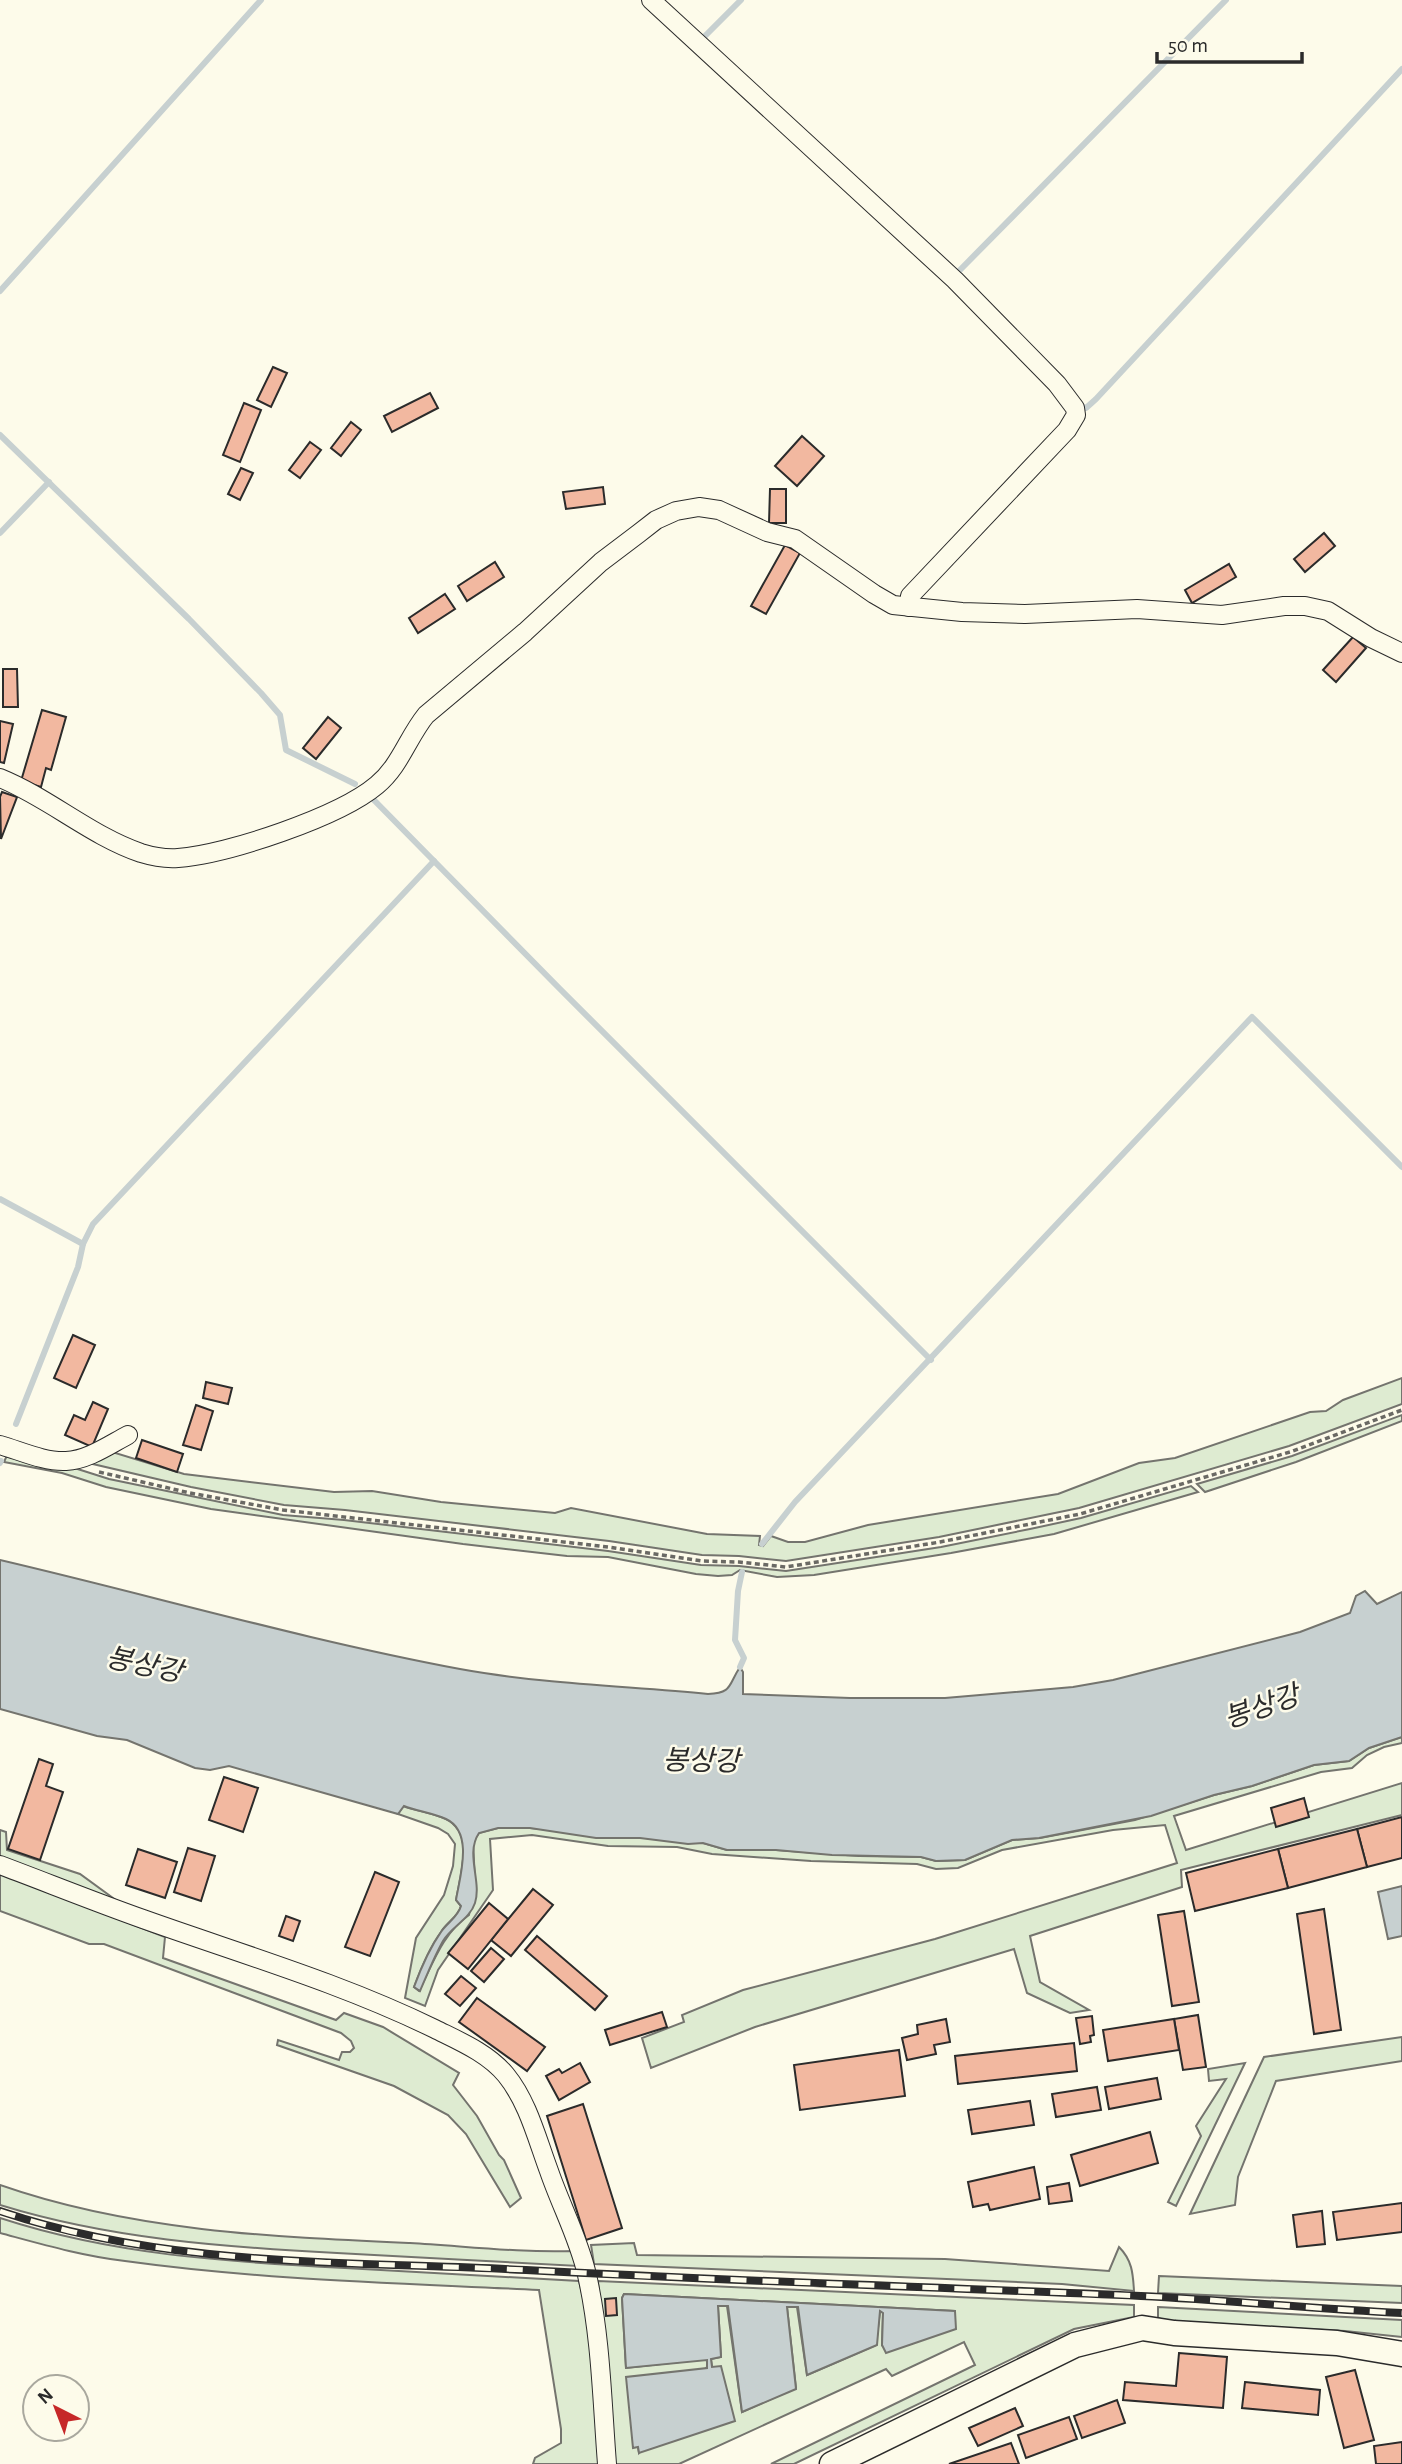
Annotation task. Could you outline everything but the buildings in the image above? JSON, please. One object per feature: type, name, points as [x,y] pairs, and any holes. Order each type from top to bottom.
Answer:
[{"type":"main road","points":[[832,2464],[1075,2345],[1142,2328],[1174,2333],[1336,2343],[1402,2354]]},
{"type":"street","points":[[651,0],[955,281],[1058,384],[1075,408],[1076,415],[1067,430],[910,596],[909,607]]},
{"type":"street","points":[[0,778],[121,845],[156,857],[176,858],[223,850],[331,812],[378,784],[396,765],[416,727],[426,715],[525,632],[601,562],[656,520],[676,511],[699,507],[719,510],[767,532],[795,539],[892,605],[1025,614],[1137,609],[1222,615],[1284,606],[1306,606],[1328,611],[1371,638],[1402,653]]},
{"type":"street","points":[[0,1446],[42,1458],[67,1461],[91,1455],[128,1435]]},
{"type":"street","points":[[0,1865],[143,1919],[286,1966],[410,2017],[464,2043],[505,2074],[530,2119],[576,2238],[586,2274],[598,2333],[607,2464]]},
{"type":"path","points":[[67,1461],[110,1475],[283,1510],[608,1547],[702,1561],[786,1567],[940,1542],[1080,1514],[1290,1452],[1402,1410]]},
{"type":"green space","points":[[1402,1378],[1402,1404],[1289,1446],[1079,1508],[939,1537],[786,1561],[702,1555],[609,1541],[284,1505],[80,1461],[109,1451],[184,1474],[334,1492],[372,1491],[441,1502],[555,1513],[571,1508],[707,1534],[760,1536],[759,1545],[763,1546],[771,1536],[788,1542],[805,1542],[868,1525],[1058,1494],[1139,1463],[1175,1458],[1310,1412],[1326,1411],[1343,1400]]},
{"type":"green space","points":[[1402,1415],[1402,1421],[1296,1462],[1205,1492],[1197,1484],[1292,1456]]},
{"type":"green space","points":[[8,1453],[65,1465],[109,1479],[283,1515],[608,1551],[701,1565],[786,1571],[941,1547],[1030,1529],[1081,1518],[1191,1486],[1198,1492],[1054,1534],[951,1553],[814,1575],[777,1577],[740,1570],[732,1575],[718,1576],[608,1557],[567,1556],[463,1544],[211,1509],[106,1487],[62,1473],[4,1462]]},
{"type":"green space","points":[[1402,1737],[1402,1743],[1367,1755],[1352,1768],[1321,1772],[1174,1816],[1186,1850],[1402,1783],[1402,1815],[1181,1870],[1182,1887],[1030,1936],[1040,1982],[1089,2010],[1070,2013],[1027,1993],[1014,1949],[755,2027],[651,2068],[642,2038],[684,2022],[682,2015],[743,1990],[935,1939],[1177,1863],[1165,1825],[1113,1830],[1002,1850],[958,1868],[936,1869],[917,1864],[811,1861],[712,1854],[677,1847],[608,1846],[532,1835],[490,1839],[493,1890],[438,1970],[425,2006],[405,1998],[416,1938],[444,1895],[453,1866],[455,1844],[448,1834],[438,1828],[398,1814],[403,1806],[446,1819],[455,1825],[463,1844],[456,1900],[461,1906],[443,1928],[422,1965],[414,1987],[419,1991],[445,1940],[469,1915],[475,1881],[473,1842],[479,1833],[498,1828],[530,1828],[703,1843],[727,1850],[921,1857],[936,1861],[965,1860],[1012,1840],[1040,1838],[1135,1820],[1314,1765],[1349,1761],[1369,1748]]},
{"type":"green space","points":[[0,1830],[6,1832],[7,1850],[80,1874],[124,1906],[0,1859]]},
{"type":"green space","points":[[0,1873],[165,1937],[163,1958],[336,2020],[344,2013],[383,2027],[459,2073],[453,2085],[477,2116],[504,2160],[521,2198],[510,2207],[466,2134],[448,2115],[394,2086],[277,2045],[278,2040],[339,2060],[342,2052],[350,2052],[354,2048],[351,2041],[341,2033],[104,1944],[89,1944],[0,1911]]},
{"type":"green space","points":[[1402,2037],[1402,2061],[1276,2081],[1238,2177],[1235,2205],[1190,2214],[1264,2057]]},
{"type":"green space","points":[[1245,2063],[1176,2206],[1168,2202],[1201,2136],[1196,2126],[1226,2079],[1209,2081],[1208,2069]]},
{"type":"green space","points":[[0,2185],[100,2213],[151,2222],[306,2238],[574,2251],[578,2266],[294,2251],[167,2240],[83,2226],[0,2205]]},
{"type":"green space","points":[[0,2218],[85,2241],[171,2255],[258,2263],[579,2281],[591,2330],[600,2464],[533,2464],[535,2458],[561,2443],[539,2290],[280,2277],[109,2259],[0,2233]]},
{"type":"green space","points":[[634,2243],[637,2255],[945,2259],[1109,2271],[1119,2247],[1131,2267],[1134,2291],[1062,2284],[594,2264],[591,2245]]},
{"type":"green space","points":[[1159,2276],[1402,2286],[1402,2303],[1158,2293]]},
{"type":"green space","points":[[598,2281],[1134,2305],[1134,2317],[1074,2329],[794,2464],[771,2464],[975,2365],[964,2342],[892,2376],[886,2369],[679,2464],[612,2464]],"holes":[[[624,2294],[955,2311],[882,2345],[883,2313],[880,2311],[876,2345],[807,2375],[797,2307],[787,2307],[796,2388],[742,2412],[727,2306],[718,2306],[721,2357],[711,2359],[712,2367],[639,2453],[638,2447],[707,2367],[707,2359],[626,2368],[622,2298]]]},
{"type":"green space","points":[[1158,2307],[1402,2320],[1402,2337],[1345,2331],[1170,2322],[1158,2318]]},
{"type":"water","name":"봉상강","points":[[0,1560],[344,1645],[460,1669],[553,1681],[708,1694],[726,1690],[740,1667],[743,1672],[743,1694],[850,1698],[945,1698],[1073,1687],[1113,1680],[1300,1632],[1350,1613],[1356,1596],[1365,1591],[1377,1604],[1402,1592],[1402,1737],[1369,1748],[1349,1761],[1314,1765],[1151,1816],[1039,1838],[1012,1840],[965,1860],[936,1861],[921,1857],[727,1850],[703,1843],[596,1838],[530,1828],[498,1828],[479,1833],[475,1841],[473,1859],[477,1895],[473,1909],[443,1941],[420,1991],[414,1987],[426,1959],[441,1932],[461,1906],[456,1900],[463,1844],[455,1825],[441,1817],[404,1806],[398,1814],[229,1766],[210,1770],[195,1768],[127,1740],[97,1736],[0,1709]]},
{"type":"water","points":[[1402,1886],[1402,1936],[1388,1939],[1378,1892]]},
{"type":"water","points":[[624,2294],[955,2311],[956,2329],[886,2353],[882,2345],[883,2313],[880,2311],[877,2345],[807,2375],[798,2307],[787,2307],[796,2389],[742,2412],[728,2306],[718,2306],[721,2357],[711,2359],[712,2367],[721,2366],[735,2421],[639,2453],[638,2447],[633,2448],[626,2377],[707,2368],[707,2360],[626,2368],[622,2298]]},
{"type":"waterway","points":[[0,291],[261,0]]},
{"type":"waterway","points":[[705,36],[741,0]]},
{"type":"waterway","points":[[958,272],[1226,0]]},
{"type":"waterway","points":[[1079,406],[1086,408],[1096,399],[1402,69]]},
{"type":"waterway","points":[[0,435],[261,693],[280,715],[286,750],[355,784]]},
{"type":"waterway","points":[[0,533],[49,482]]},
{"type":"waterway","points":[[368,794],[931,1360]]},
{"type":"waterway","points":[[16,1424],[78,1267],[83,1244],[93,1224],[434,861]]},
{"type":"waterway","points":[[762,1544],[795,1502],[1252,1017],[1402,1167]]},
{"type":"waterway","points":[[0,1199],[83,1244]]},
{"type":"waterway","points":[[740,1667],[744,1658],[735,1640],[742,1572]]},
{"type":"railway","points":[[0,2211],[64,2230],[128,2243],[260,2258],[1141,2296],[1402,2313]]}]
